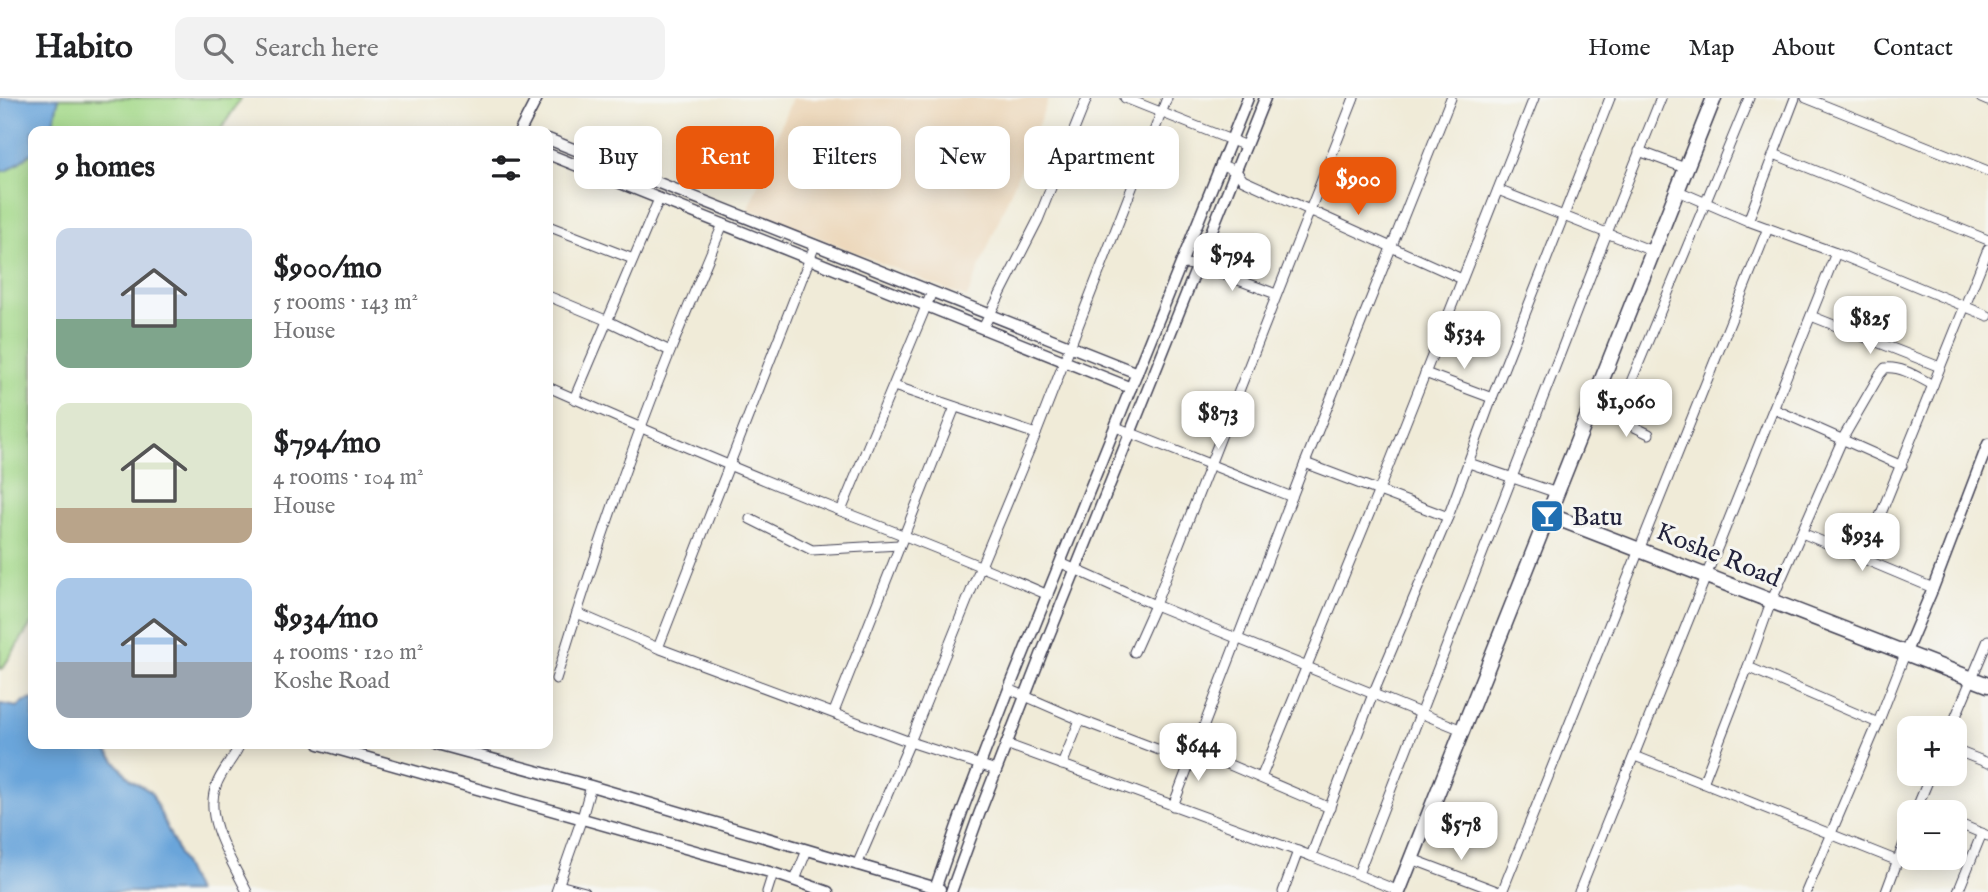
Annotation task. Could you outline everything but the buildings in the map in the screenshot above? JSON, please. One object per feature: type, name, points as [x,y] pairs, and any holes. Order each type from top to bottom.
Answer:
[{"type":"main road","points":[[1399,891],[1714,98]]},
{"type":"main road","name":"Koshe Road","points":[[1549,514],[1988,685]]},
{"type":"street","points":[[525,126],[537,98]]},
{"type":"street","points":[[983,328],[1038,220],[1087,98]]},
{"type":"street","points":[[1125,98],[1246,146]]},
{"type":"street","points":[[857,865],[1036,435],[1167,98]]},
{"type":"street","points":[[935,890],[1009,690],[1248,98]]},
{"type":"street","points":[[455,749],[591,786],[935,890],[950,892],[1043,650],[1198,264],[1237,178],[1265,98]]},
{"type":"street","points":[[1134,652],[1155,605],[1354,98]]},
{"type":"street","points":[[1173,806],[1305,463],[1451,98]]},
{"type":"street","points":[[1261,778],[1379,490],[1534,98]]},
{"type":"street","points":[[1311,856],[1373,694],[1448,517],[1610,98]]},
{"type":"street","points":[[1358,874],[1606,233],[1661,98]]},
{"type":"street","points":[[1616,418],[1749,98]]},
{"type":"street","points":[[1748,221],[1795,98]]},
{"type":"street","points":[[1806,98],[1988,171]]},
{"type":"street","points":[[1981,98],[1988,101]]},
{"type":"street","points":[[553,141],[1137,373]]},
{"type":"street","points":[[1639,151],[1685,168]]},
{"type":"street","points":[[1774,154],[1988,240]]},
{"type":"street","points":[[553,156],[1131,388]]},
{"type":"street","points":[[1222,165],[1237,178],[1462,279]]},
{"type":"street","points":[[1217,177],[1237,178]]},
{"type":"street","points":[[1498,190],[1652,251]]},
{"type":"street","points":[[1676,190],[1988,316]]},
{"type":"street","points":[[573,399],[659,199]]},
{"type":"street","points":[[1202,212],[1217,218]]},
{"type":"street","points":[[556,679],[576,613],[641,428],[723,225]]},
{"type":"street","points":[[553,228],[633,259]]},
{"type":"street","points":[[1412,859],[1500,892],[1768,228]]},
{"type":"street","points":[[659,648],[815,245]]},
{"type":"street","points":[[1863,558],[1988,249]]},
{"type":"street","points":[[1579,892],[1836,253]]},
{"type":"street","points":[[1182,264],[1198,264],[1276,294]]},
{"type":"street","points":[[841,511],[932,292]]},
{"type":"street","points":[[553,298],[670,351]]},
{"type":"street","points":[[1811,316],[1940,367]]},
{"type":"street","points":[[1016,341],[1021,327]]},
{"type":"street","points":[[1156,327],[1172,333]]},
{"type":"street","points":[[1703,783],[1771,602],[1843,439],[1885,368],[1900,369],[1933,385]]},
{"type":"street","points":[[1425,373],[1492,398]]},
{"type":"street","points":[[894,386],[1036,435]]},
{"type":"street","points":[[553,389],[1048,595]]},
{"type":"street","points":[[1591,406],[1649,434]]},
{"type":"street","points":[[834,712],[955,407]]},
{"type":"street","points":[[1774,409],[1902,466]]},
{"type":"street","points":[[1116,427],[1292,498]]},
{"type":"street","points":[[1806,892],[1933,588],[1988,444]]},
{"type":"street","points":[[1305,463],[1448,517]]},
{"type":"street","points":[[1469,463],[1557,493]]},
{"type":"street","points":[[1087,498],[1102,505]]},
{"type":"street","points":[[750,519],[812,550],[900,545]]},
{"type":"street","points":[[1802,533],[1933,588]]},
{"type":"street","points":[[1061,563],[1155,605],[1462,730]]},
{"type":"street","points":[[1054,580],[1069,587]]},
{"type":"street","points":[[576,613],[659,648],[910,742],[996,770]]},
{"type":"street","points":[[1956,716],[1988,640]]},
{"type":"street","points":[[1028,644],[1043,650]]},
{"type":"street","points":[[1748,667],[1878,723]]},
{"type":"street","points":[[1009,690],[1191,762]]},
{"type":"street","points":[[1062,765],[1080,720]]},
{"type":"street","points":[[1006,744],[1399,891]]},
{"type":"street","points":[[237,749],[216,786],[212,802],[213,821],[247,892]]},
{"type":"street","points":[[337,749],[774,873],[828,892]]},
{"type":"street","points":[[1195,750],[1330,808]]},
{"type":"street","points":[[1967,755],[1988,763]]},
{"type":"street","points":[[1635,756],[1897,861]]},
{"type":"street","points":[[585,892],[558,889],[591,786]]},
{"type":"street","points":[[964,806],[980,812]]},
{"type":"street","points":[[1958,892],[1985,834],[1967,827]]},
{"type":"street","points":[[795,880],[807,850]]},
{"type":"street","points":[[1283,892],[1298,851]]},
{"type":"street","points":[[946,856],[961,863]]},
{"type":"street","points":[[1886,892],[1897,864]]},
{"type":"street","points":[[767,892],[774,873]]},
{"type":"shaded area","points":[[792,98],[1049,98],[1038,126],[1024,126],[1024,159],[967,298],[748,209],[756,189],[774,189],[774,143]]},
{"type":"green space","points":[[59,98],[241,98],[223,126],[52,126]]},
{"type":"green space","points":[[28,156],[28,629],[0,669],[0,171],[7,171]]},
{"type":"water","points":[[0,98],[59,98],[52,126],[28,126],[28,156],[7,171],[0,171]]},
{"type":"water","points":[[28,700],[28,749],[105,749],[131,780],[151,792],[196,892],[0,892],[0,704],[18,707]]},
{"type":"place","name":"Batu","points":[[1547,516]]}]
